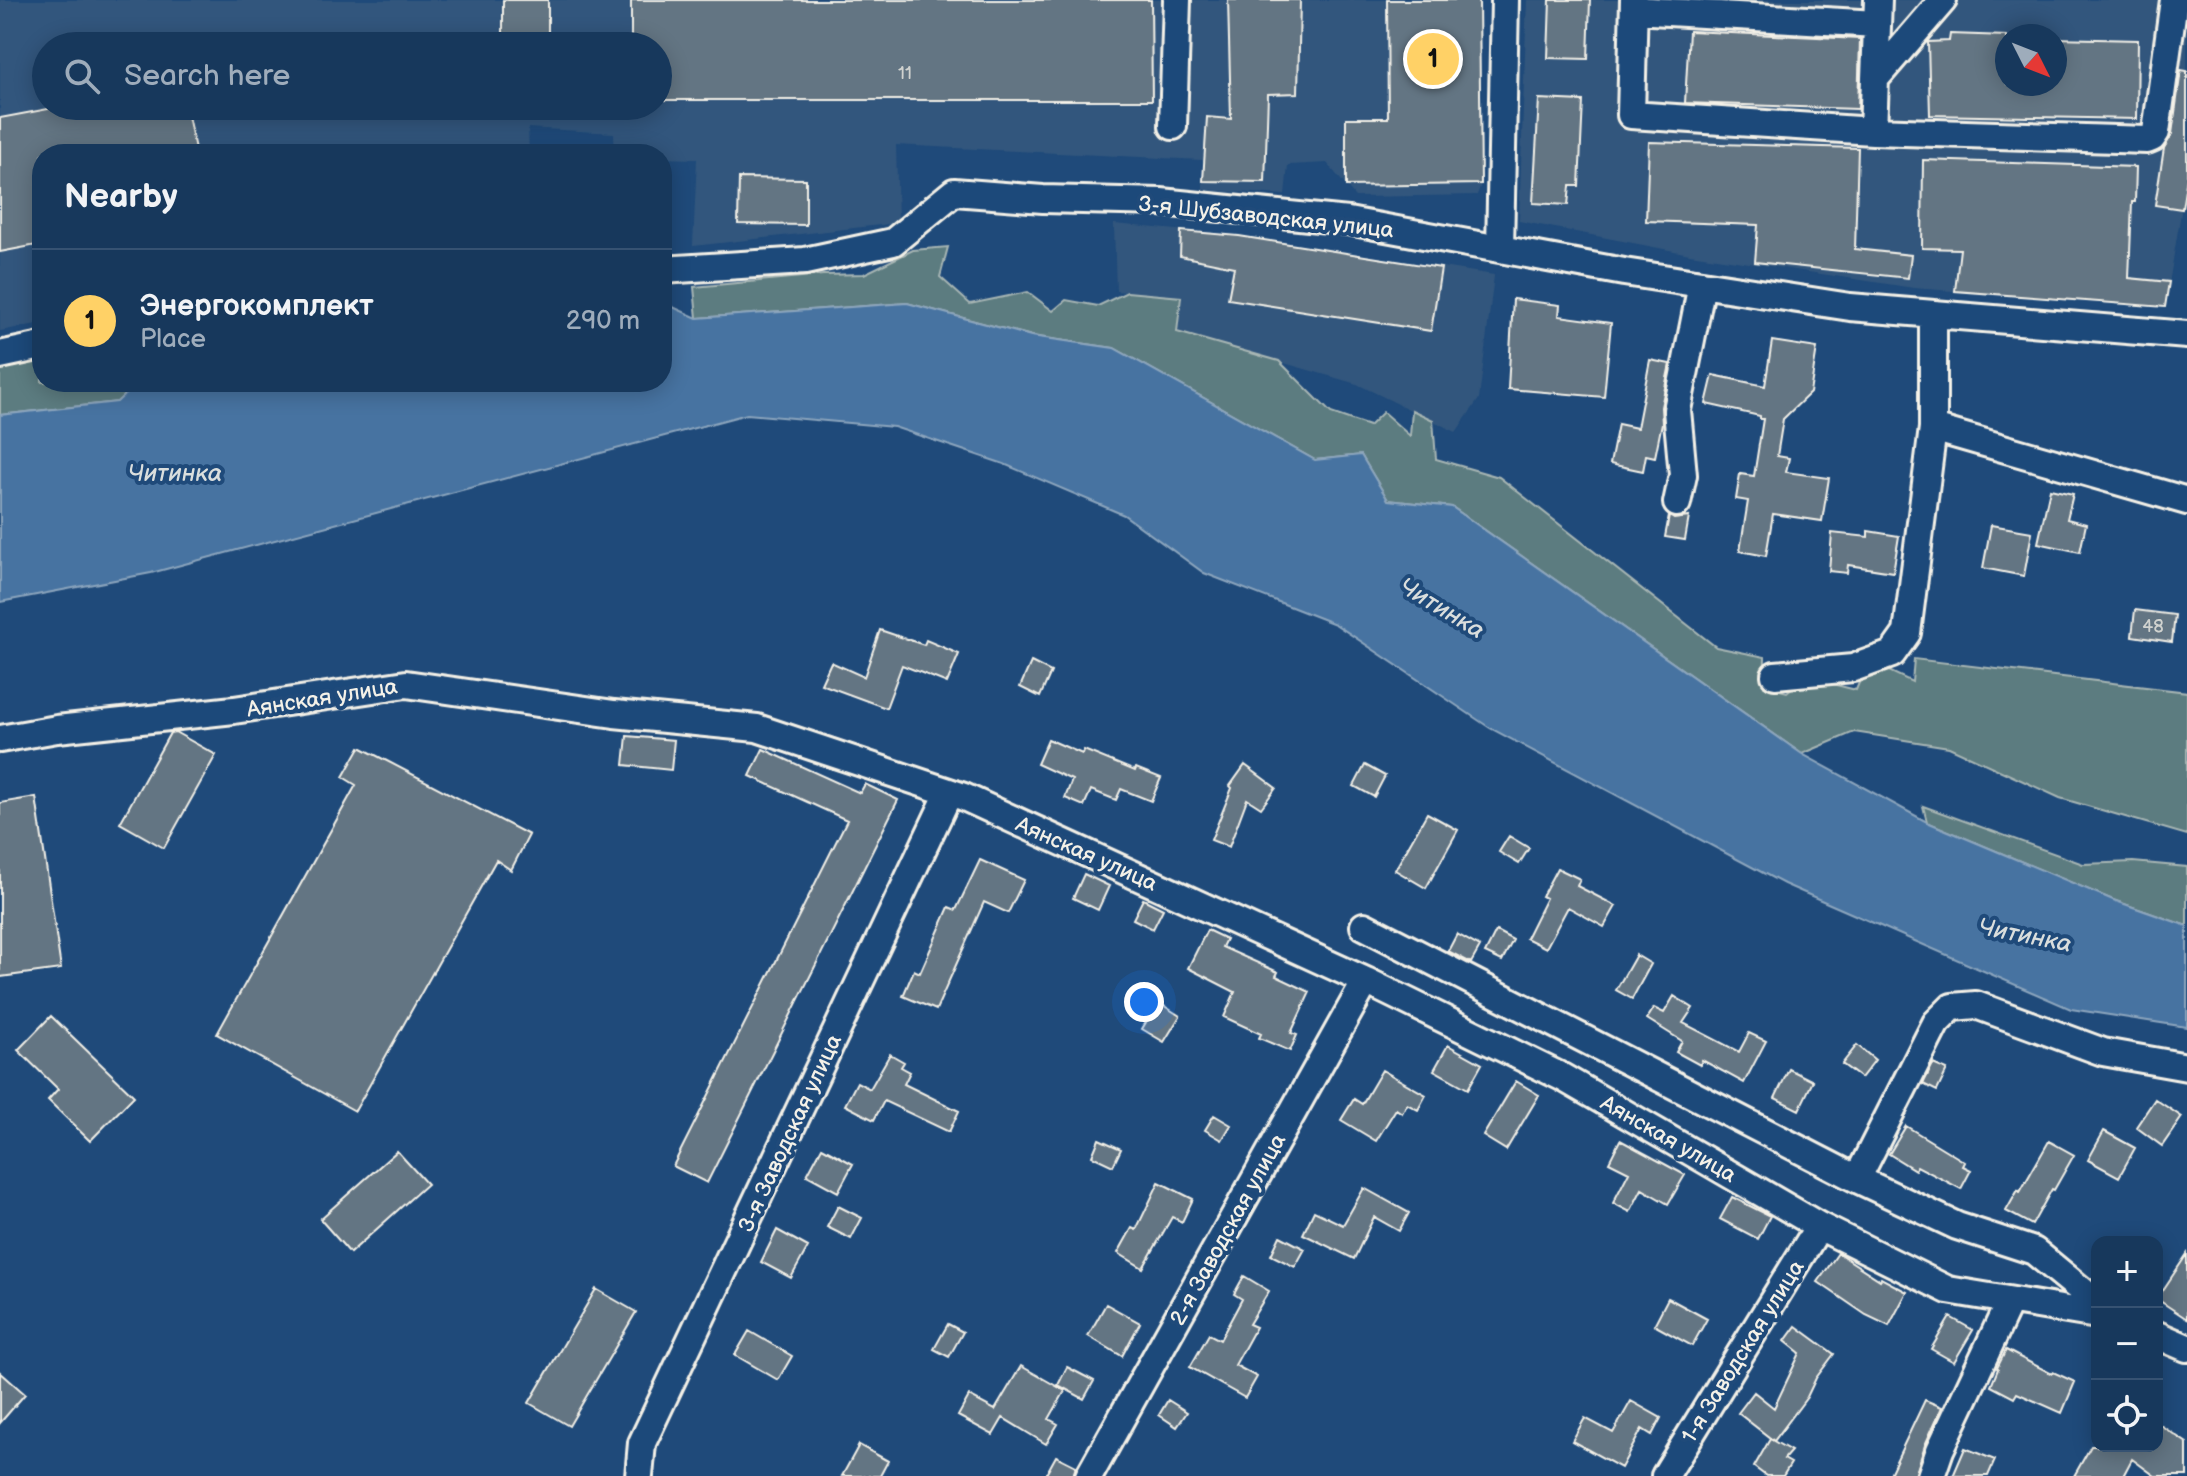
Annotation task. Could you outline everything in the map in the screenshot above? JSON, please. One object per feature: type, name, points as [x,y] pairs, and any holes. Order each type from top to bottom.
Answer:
[{"type":"street","points":[[1173,126],[1177,0]]},
{"type":"street","points":[[1500,249],[1505,0]]},
{"type":"street","points":[[1875,79],[1943,0]]},
{"type":"street","points":[[1873,131],[1878,12],[1634,5],[1631,115],[1873,131],[2147,140],[2156,132],[2174,0]]},
{"type":"street","name":"3-я Шубзаводская улица","points":[[672,269],[805,261],[893,242],[954,192],[1043,199],[1161,202],[1348,221],[1850,307],[2180,334]]},
{"type":"street","points":[[1677,503],[1683,475],[1677,410],[1702,284]]},
{"type":"street","points":[[1775,675],[1853,668],[1892,654],[1907,633],[1933,428],[1933,314]]},
{"type":"street","points":[[0,355],[32,348]]},
{"type":"street","points":[[1933,428],[2187,501]]},
{"type":"street","name":"Аянская улица","points":[[0,739],[57,729],[234,710],[406,684],[614,714],[757,728],[964,797],[1366,981],[1562,1077],[1819,1226],[1948,1290],[2091,1314]]},
{"type":"street","name":"3-я Заводская улица","points":[[639,1476],[642,1443],[949,793]]},
{"type":"street","points":[[1364,926],[1857,1179],[1957,1226],[2034,1251],[2091,1298]]},
{"type":"street","name":"2-я Заводская улица","points":[[1089,1476],[1366,981]]},
{"type":"street","points":[[1857,1179],[1936,1023],[1952,1007],[1976,1005],[2103,1052],[2187,1067]]},
{"type":"street","name":"1-я Заводская улица","points":[[1665,1476],[1819,1226]]},
{"type":"street","points":[[1931,1476],[1940,1450],[2010,1301]]},
{"type":"street","points":[[2163,1338],[2187,1348]]},
{"type":"shaded area","points":[[0,0],[1479,0],[1481,184],[1477,195],[1355,197],[1327,163],[1288,165],[1285,195],[1203,190],[1203,160],[896,145],[898,223],[693,246],[697,159],[672,158],[672,144],[615,144],[614,133],[528,128],[529,144],[32,144],[32,325],[0,331]]},
{"type":"shaded area","points":[[1527,0],[2187,0],[2187,177],[2165,307],[1914,288],[1690,254],[1519,221]]},
{"type":"shaded area","points":[[1114,224],[1239,236],[1494,275],[1479,399],[1456,432],[1357,384],[1177,332],[1181,297],[1116,291]]},
{"type":"green space","points":[[948,247],[940,277],[970,304],[1028,292],[1053,311],[1066,300],[1098,306],[1127,292],[1181,297],[1177,332],[1279,361],[1331,413],[1369,426],[1383,412],[1410,436],[1412,410],[1433,420],[1436,459],[1499,477],[1716,647],[1765,657],[1764,686],[1787,692],[1805,677],[1856,690],[1868,661],[1912,682],[1914,659],[2187,692],[2187,835],[2060,798],[1949,747],[1854,732],[1802,754],[1452,507],[1388,500],[1361,455],[1315,460],[1114,348],[1032,336],[907,303],[697,318],[694,287],[864,274],[913,250]]},
{"type":"green space","points":[[32,361],[32,392],[128,392],[117,402],[0,415],[0,367]]},
{"type":"green space","points":[[1923,806],[2083,864],[2133,862],[2187,867],[2187,926],[2113,900],[1927,822]]},
{"type":"water","name":"Читинка","points":[[907,303],[1031,336],[1114,348],[1315,460],[1361,455],[1388,500],[1452,507],[1802,754],[1927,822],[2113,900],[2187,926],[2187,1027],[2071,1009],[1784,884],[1490,728],[1335,624],[1204,573],[1124,515],[1004,464],[894,427],[747,414],[151,573],[0,602],[0,415],[117,402],[128,392],[672,392],[672,307],[697,318]]},
{"type":"building","points":[[503,0],[548,0],[548,32],[503,32]]},
{"type":"building","points":[[631,0],[1151,0],[1152,100],[672,100],[672,32],[631,32]]},
{"type":"building","points":[[1228,0],[1300,0],[1298,93],[1268,94],[1265,182],[1203,181],[1207,117],[1231,119]]},
{"type":"building","points":[[1387,0],[1479,0],[1481,184],[1346,186],[1346,118],[1388,118]]},
{"type":"building","points":[[1550,0],[1590,0],[1588,59],[1548,58]]},
{"type":"building","points":[[1689,31],[1860,39],[1858,109],[1685,103]]},
{"type":"building","points":[[1950,34],[1995,36],[1995,96],[2067,96],[2067,38],[2138,40],[2137,119],[1930,115],[1928,42],[1949,41]]},
{"type":"building","points":[[2181,70],[2187,71],[2187,177],[2182,209],[2155,205],[2164,148],[2172,134]]},
{"type":"building","points":[[1539,99],[1583,101],[1579,186],[1570,186],[1568,205],[1533,203]]},
{"type":"building","points":[[32,112],[32,120],[189,120],[194,144],[32,144],[32,246],[0,252],[0,118]]},
{"type":"building","points":[[1649,142],[1858,148],[1855,249],[1911,255],[1908,278],[1755,262],[1758,225],[1646,221]]},
{"type":"building","points":[[1923,160],[2136,167],[2129,278],[2169,282],[2165,307],[1955,291],[1960,249],[1922,248]]},
{"type":"building","points":[[739,178],[806,179],[806,225],[738,224]]},
{"type":"building","points":[[1181,231],[1239,236],[1441,268],[1431,331],[1228,299],[1234,267],[1180,256]]},
{"type":"building","points":[[1513,299],[1560,305],[1559,316],[1611,323],[1604,397],[1508,389]]},
{"type":"building","points":[[1772,341],[1817,348],[1810,393],[1783,419],[1777,456],[1789,458],[1786,472],[1829,478],[1822,521],[1773,514],[1766,556],[1740,551],[1748,501],[1736,499],[1740,474],[1754,476],[1763,419],[1706,404],[1713,375],[1765,386]]},
{"type":"building","points":[[1650,360],[1670,364],[1655,457],[1646,455],[1643,471],[1610,464],[1618,424],[1637,428]]},
{"type":"building","points":[[2050,489],[2073,494],[2067,519],[2086,524],[2080,552],[2038,543]]},
{"type":"building","points":[[1669,516],[1674,519],[1689,517],[1685,540],[1665,537]]},
{"type":"building","points":[[1991,525],[2032,532],[2024,576],[1983,568]]},
{"type":"building","points":[[1868,531],[1899,536],[1893,572],[1848,565],[1847,573],[1829,571],[1832,533],[1868,537]]},
{"type":"building","points":[[2135,610],[2175,615],[2172,642],[2132,636]]},
{"type":"building","points":[[880,630],[924,645],[926,640],[959,654],[947,683],[902,665],[886,708],[821,684],[831,662],[864,677]]},
{"type":"building","points":[[1031,662],[1051,672],[1040,697],[1020,687]]},
{"type":"building","points":[[175,732],[216,755],[164,848],[120,823],[170,733]]},
{"type":"building","points":[[627,736],[674,740],[671,770],[624,765]]},
{"type":"building","points":[[1048,739],[1082,754],[1084,750],[1161,778],[1151,801],[1121,789],[1116,800],[1091,790],[1084,806],[1065,798],[1072,780],[1037,764]]},
{"type":"building","points":[[360,747],[529,835],[511,870],[496,860],[355,1111],[217,1034],[356,785],[343,777]]},
{"type":"building","points":[[763,749],[860,793],[865,784],[898,800],[707,1183],[673,1166],[847,820],[750,776]]},
{"type":"building","points":[[1245,765],[1276,788],[1261,808],[1247,799],[1229,847],[1211,840],[1232,788],[1230,786]]},
{"type":"building","points":[[1365,765],[1385,776],[1374,797],[1354,786]]},
{"type":"building","points":[[36,797],[61,969],[0,977],[0,803]]},
{"type":"building","points":[[1427,813],[1458,830],[1426,888],[1395,870]]},
{"type":"building","points":[[1509,836],[1529,848],[1519,864],[1499,852]]},
{"type":"building","points":[[980,860],[1024,880],[1008,913],[984,902],[936,1010],[903,996],[914,970],[920,973],[949,907],[956,910]]},
{"type":"building","points":[[1557,868],[1580,879],[1577,886],[1616,906],[1604,927],[1568,907],[1546,948],[1526,938]]},
{"type":"building","points":[[1084,874],[1109,886],[1098,910],[1073,898]]},
{"type":"building","points":[[1143,899],[1163,909],[1153,929],[1133,919]]},
{"type":"building","points":[[1207,930],[1226,939],[1222,947],[1278,972],[1276,976],[1310,992],[1291,1033],[1297,1035],[1290,1051],[1259,1038],[1261,1034],[1224,1017],[1235,992],[1188,968]]},
{"type":"building","points":[[1496,931],[1513,940],[1502,961],[1485,953]]},
{"type":"building","points":[[1457,934],[1480,947],[1471,963],[1448,951]]},
{"type":"building","points":[[1636,955],[1651,964],[1632,999],[1616,990]]},
{"type":"building","points":[[1674,996],[1693,1008],[1683,1023],[1739,1052],[1749,1033],[1766,1041],[1744,1083],[1702,1060],[1700,1065],[1676,1052],[1682,1041],[1647,1019],[1654,1008],[1664,1013]]},
{"type":"building","points":[[1158,1002],[1180,1016],[1164,1042],[1142,1029]]},
{"type":"building","points":[[51,1016],[134,1096],[90,1141],[48,1100],[58,1089],[18,1050]]},
{"type":"building","points":[[1448,1045],[1482,1064],[1468,1089],[1434,1070]]},
{"type":"building","points":[[1857,1045],[1875,1060],[1861,1078],[1842,1064]]},
{"type":"building","points":[[890,1054],[904,1062],[901,1067],[910,1072],[904,1084],[959,1111],[949,1132],[884,1101],[874,1120],[845,1105],[857,1082],[870,1089]]},
{"type":"building","points":[[1933,1064],[1947,1070],[1937,1091],[1923,1084]]},
{"type":"building","points":[[1789,1069],[1813,1081],[1799,1110],[1775,1098]]},
{"type":"building","points":[[1382,1070],[1426,1095],[1418,1110],[1407,1104],[1402,1113],[1396,1109],[1376,1141],[1341,1120],[1354,1099],[1362,1104]]},
{"type":"building","points":[[1516,1081],[1539,1095],[1506,1150],[1483,1136]]},
{"type":"building","points":[[2155,1099],[2182,1117],[2162,1146],[2136,1127]]},
{"type":"building","points":[[1214,1115],[1231,1125],[1222,1140],[1205,1130]]},
{"type":"building","points":[[1906,1126],[1965,1162],[1963,1166],[1971,1170],[1961,1189],[1917,1166],[1915,1170],[1889,1154]]},
{"type":"building","points":[[2104,1131],[2135,1148],[2119,1177],[2088,1160]]},
{"type":"building","points":[[1099,1139],[1121,1149],[1113,1166],[1092,1156]]},
{"type":"building","points":[[1620,1140],[1685,1175],[1668,1204],[1642,1189],[1630,1212],[1613,1203],[1629,1172],[1609,1162]]},
{"type":"building","points":[[2049,1141],[2074,1155],[2032,1225],[2006,1211]]},
{"type":"building","points":[[822,1147],[853,1164],[838,1192],[807,1175]]},
{"type":"building","points":[[397,1151],[427,1184],[350,1253],[320,1219]]},
{"type":"building","points":[[1159,1182],[1193,1199],[1182,1222],[1172,1217],[1143,1268],[1118,1253],[1132,1228],[1136,1230]]},
{"type":"building","points":[[1364,1188],[1409,1213],[1399,1231],[1374,1217],[1354,1259],[1303,1234],[1314,1211],[1343,1225]]},
{"type":"building","points":[[1732,1197],[1770,1216],[1758,1239],[1720,1219]]},
{"type":"building","points":[[838,1206],[862,1218],[851,1239],[827,1227]]},
{"type":"building","points":[[777,1230],[808,1247],[791,1278],[761,1262]]},
{"type":"building","points":[[1280,1236],[1305,1249],[1295,1267],[1271,1255]]},
{"type":"building","points":[[1838,1253],[1880,1280],[1907,1292],[1889,1326],[1866,1315],[1818,1282]]},
{"type":"building","points":[[2187,1254],[2187,1319],[2163,1303],[2163,1290]]},
{"type":"building","points":[[1244,1276],[1269,1291],[1249,1324],[1256,1327],[1235,1365],[1257,1377],[1245,1398],[1190,1367],[1209,1334],[1220,1340],[1242,1299],[1234,1294]]},
{"type":"building","points":[[596,1289],[636,1312],[569,1426],[529,1403]]},
{"type":"building","points":[[1668,1298],[1707,1319],[1692,1346],[1654,1325]]},
{"type":"building","points":[[1106,1304],[1140,1323],[1122,1356],[1088,1336]]},
{"type":"building","points":[[1950,1317],[1973,1330],[1954,1362],[1931,1349]]},
{"type":"building","points":[[948,1324],[963,1332],[949,1357],[934,1349]]},
{"type":"building","points":[[1796,1326],[1834,1354],[1774,1441],[1738,1413],[1754,1392],[1774,1408],[1800,1353],[1785,1341]]},
{"type":"building","points":[[749,1331],[792,1356],[778,1380],[735,1355]]},
{"type":"building","points":[[2006,1350],[2052,1374],[2075,1382],[2062,1413],[2017,1393],[2014,1398],[1991,1386]]},
{"type":"building","points":[[1021,1366],[1065,1391],[1049,1419],[1058,1424],[1046,1444],[1003,1418],[993,1435],[958,1416],[969,1396],[995,1410]]},
{"type":"building","points":[[1067,1367],[1094,1381],[1084,1399],[1058,1385]]},
{"type":"building","points":[[0,1372],[25,1394],[0,1423]]},
{"type":"building","points":[[1168,1400],[1187,1412],[1177,1427],[1159,1415]]},
{"type":"building","points":[[1925,1400],[1942,1407],[1915,1476],[1889,1476]]},
{"type":"building","points":[[1631,1401],[1661,1418],[1652,1435],[1642,1429],[1621,1468],[1572,1441],[1585,1418],[1613,1433]]},
{"type":"building","points":[[2163,1427],[2187,1443],[2187,1476],[2155,1476],[2132,1459],[2123,1476],[2074,1476],[2091,1446],[2091,1452],[2163,1452]]},
{"type":"building","points":[[1770,1439],[1791,1451],[1784,1459],[1791,1463],[1783,1476],[1766,1476],[1754,1467]]},
{"type":"building","points":[[859,1445],[888,1461],[880,1476],[842,1476]]},
{"type":"building","points":[[1965,1448],[1995,1460],[1988,1476],[1953,1476]]},
{"type":"building","points":[[1056,1456],[1076,1466],[1073,1476],[1045,1476]]},
{"type":"place","name":"Энергокомплект","points":[[1433,59]]}]
